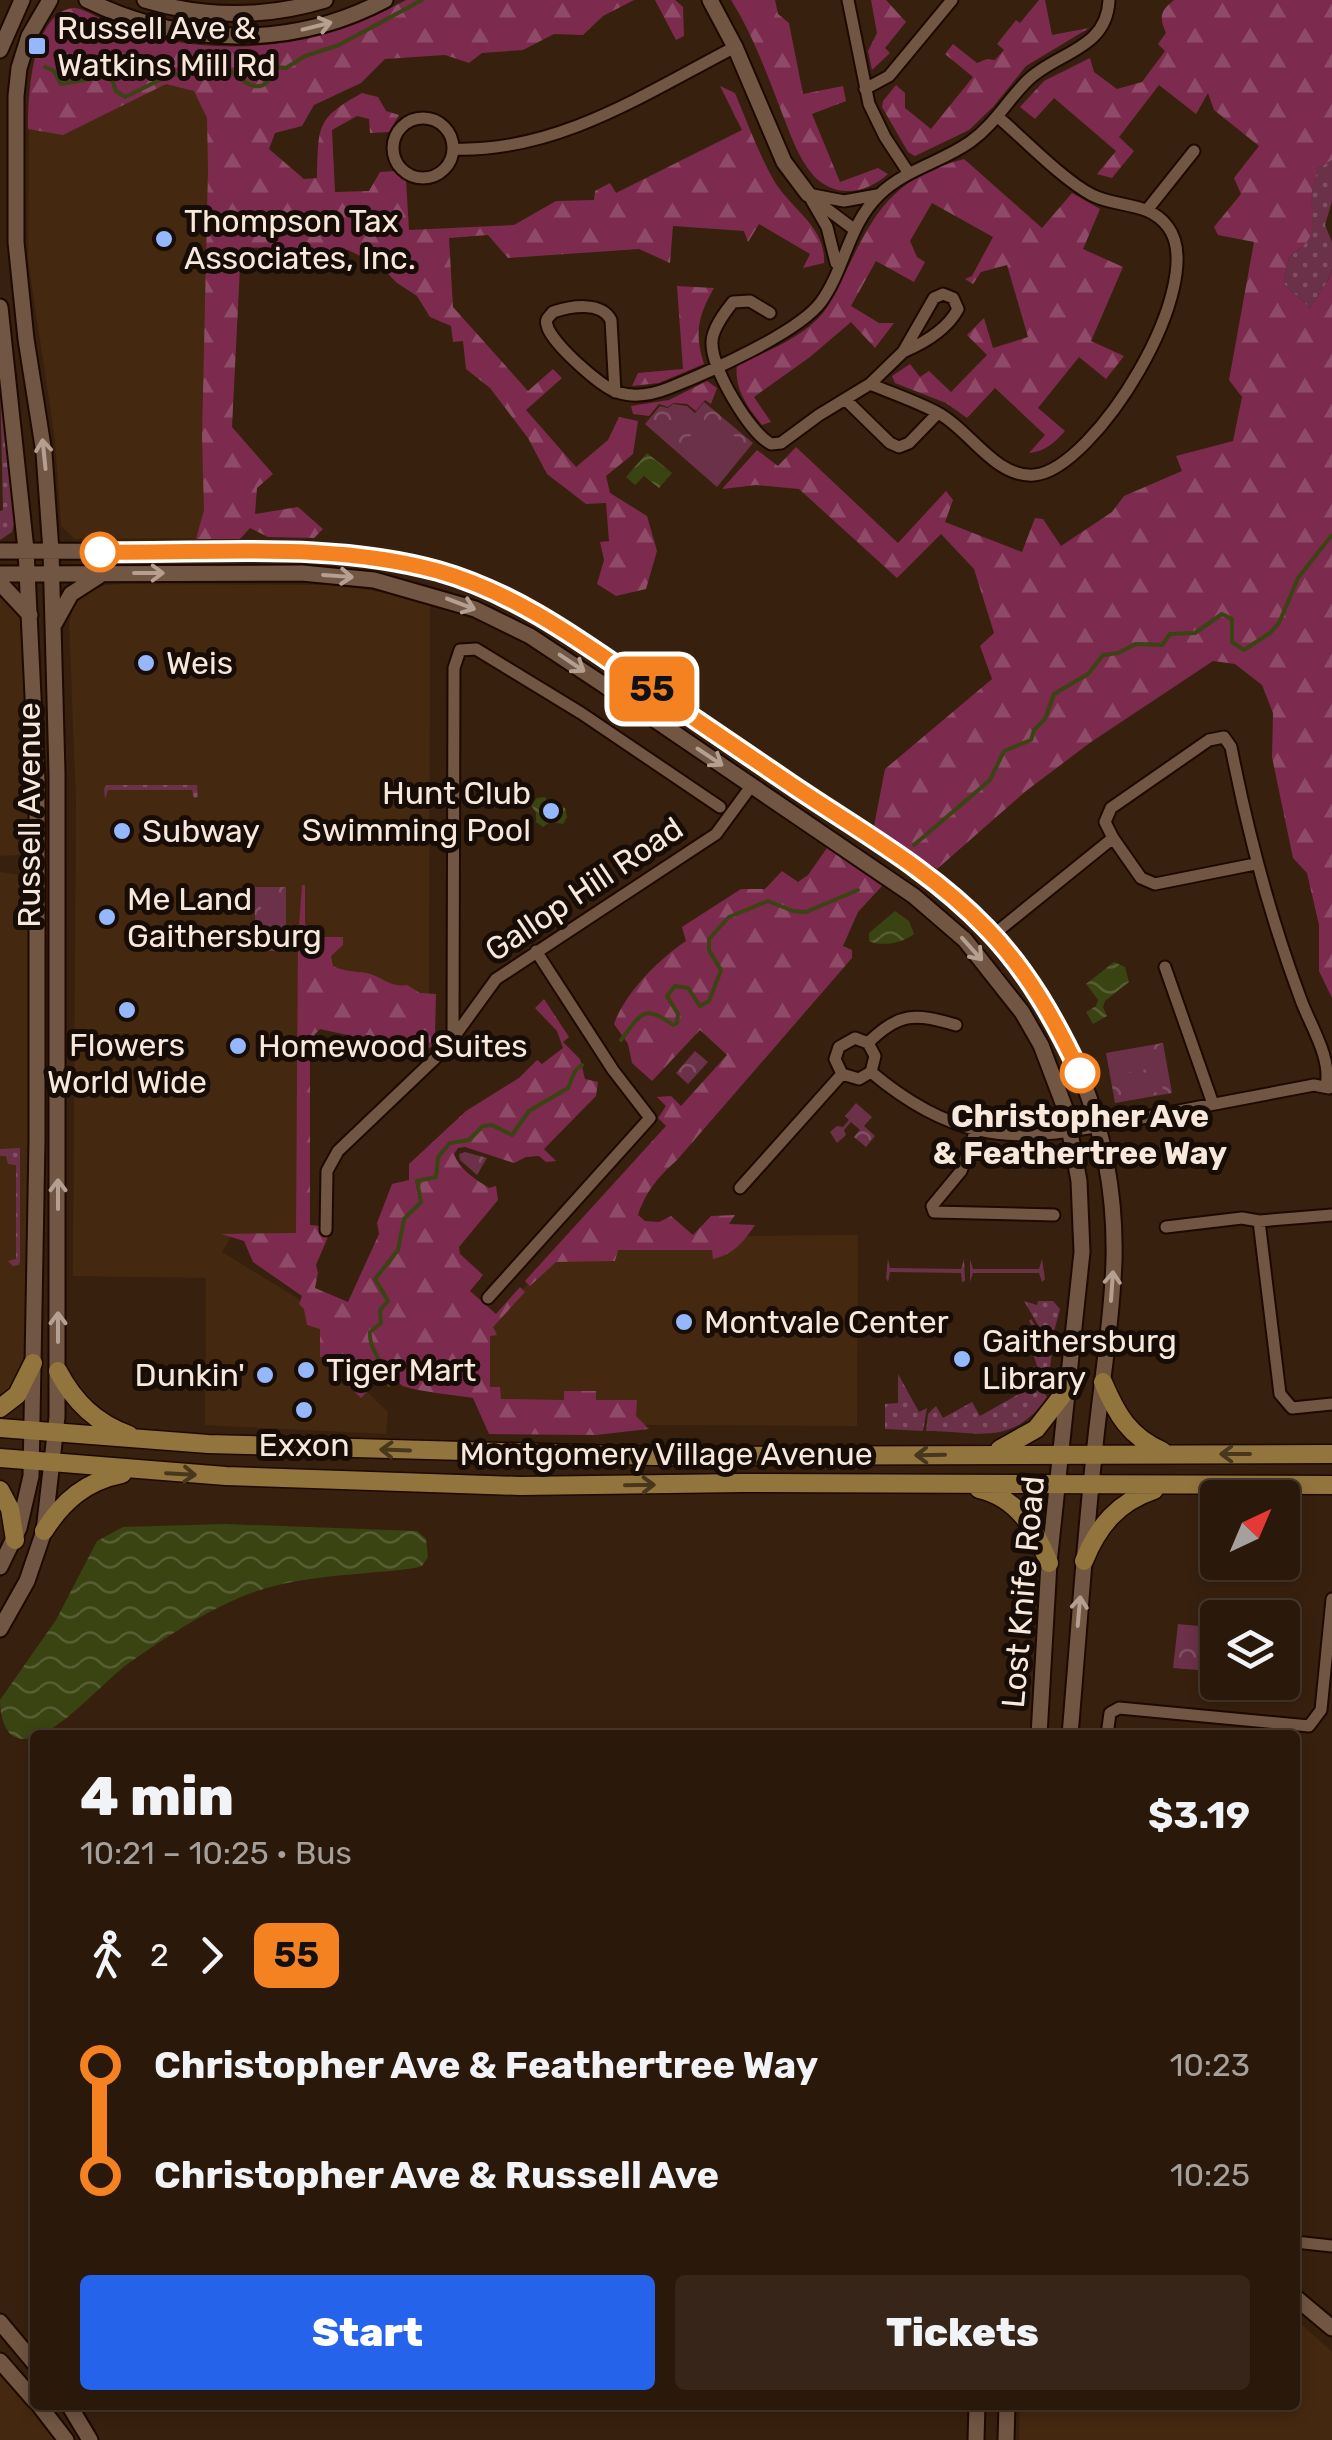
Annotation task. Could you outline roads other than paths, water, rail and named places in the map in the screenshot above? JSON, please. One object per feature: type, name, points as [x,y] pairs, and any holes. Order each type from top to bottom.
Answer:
[{"type":"main road","points":[[0,1408],[17,1395],[33,1363]]},
{"type":"main road","points":[[58,1371],[82,1407],[120,1432],[144,1441]]},
{"type":"main road","points":[[1103,1382],[1126,1427],[1144,1443],[1167,1454]]},
{"type":"main road","points":[[986,1454],[1017,1442],[1036,1429],[1068,1388]]},
{"type":"main road","name":"Montgomery Village Avenue","points":[[0,1428],[144,1441],[652,1456],[1332,1454]]},
{"type":"main road","name":"Montgomery Village Avenue","points":[[0,1458],[136,1471],[520,1486],[1332,1485]]},
{"type":"main road","points":[[44,1531],[78,1491],[111,1476],[136,1471]]},
{"type":"main road","points":[[964,1485],[990,1492],[1015,1506],[1040,1539],[1049,1563]]},
{"type":"main road","points":[[1084,1561],[1096,1535],[1115,1511],[1138,1496],[1168,1486]]},
{"type":"main road","points":[[0,1490],[10,1509],[15,1540]]},
{"type":"street","points":[[0,50],[22,0]]},
{"type":"street","name":"Russell Avenue","points":[[0,1629],[27,1581],[44,1531],[54,1463],[58,1371],[54,627],[44,453],[16,242],[16,96],[24,48],[50,0]]},
{"type":"street","points":[[87,0],[168,30],[220,37],[278,35],[326,25],[385,0]]},
{"type":"street","points":[[145,0],[246,13],[325,0]]},
{"type":"street","points":[[695,0],[718,20]]},
{"type":"street","points":[[710,0],[784,162],[808,194],[830,236],[836,268]]},
{"type":"street","points":[[848,0],[865,89],[876,120],[908,172]]},
{"type":"street","points":[[865,89],[889,76],[952,0]]},
{"type":"street","points":[[615,392],[609,315],[596,307],[552,312],[546,324],[585,372],[615,392],[652,393],[718,365],[807,317],[821,302],[854,230],[880,194],[908,172],[962,148],[998,117],[1039,70],[1094,39],[1104,24],[1109,0]]},
{"type":"street","points":[[168,30],[174,4]]},
{"type":"street","points":[[453,149],[518,145],[561,134],[735,48]]},
{"type":"street","points":[[870,384],[938,413],[1008,470],[1034,474],[1068,460],[1146,362],[1168,311],[1177,262],[1175,240],[1164,222],[1148,210],[1091,195],[998,117]]},
{"type":"street","points":[[423,118],[448,130],[453,149],[446,167],[429,177],[419,177],[402,168],[393,150],[404,124],[423,118]]},
{"type":"street","points":[[1148,210],[1194,151]]},
{"type":"street","points":[[808,194],[844,200],[880,194]]},
{"type":"street","points":[[808,194],[854,230]]},
{"type":"street","points":[[770,313],[744,300],[729,306],[712,340],[718,365],[746,420],[762,439],[776,445],[846,401],[903,352],[929,338],[958,309],[952,298],[943,294],[934,298],[903,352]]},
{"type":"street","name":"Russell Avenue","points":[[0,307],[26,550],[38,860],[31,1460],[24,1511],[15,1540],[0,1567]]},
{"type":"street","points":[[846,401],[899,448],[938,413]]},
{"type":"street","name":"Lost Knife Road","points":[[0,551],[334,554],[437,571],[490,590],[574,636],[889,850],[931,879],[993,936],[1021,970],[1058,1028],[1080,1073],[1097,1126],[1112,1205],[1114,1258],[1070,1730]]},
{"type":"street","points":[[54,627],[71,594],[105,573]]},
{"type":"street","name":"Lost Knife Road","points":[[0,574],[302,573],[374,580],[444,597],[543,644],[914,896],[964,940],[1012,998],[1041,1045],[1071,1131],[1078,1181],[1082,1252],[1049,1563],[1039,1730]]},
{"type":"street","points":[[0,583],[30,615]]},
{"type":"street","points":[[453,1039],[454,668],[458,652],[473,648],[581,712],[720,807]]},
{"type":"street","points":[[870,1072],[922,1108],[976,1130],[1028,1134],[1071,1131],[1314,1085],[1329,1088],[1328,1064],[1293,977],[1255,864],[1231,747],[1220,736],[1210,740],[1112,808],[1105,822],[1141,878],[1154,884],[1255,864]]},
{"type":"street","name":"Gallop Hill Road","points":[[326,1230],[327,1171],[338,1151],[453,1039],[486,989],[716,834],[752,786]]},
{"type":"street","points":[[993,936],[1112,838]]},
{"type":"street","points":[[488,1298],[649,1120],[648,1110],[614,1070],[536,952]]},
{"type":"street","points":[[1165,967],[1213,1104]]},
{"type":"street","points":[[868,1043],[885,1027],[905,1018],[926,1017],[956,1025]]},
{"type":"street","points":[[854,1038],[868,1043],[875,1056],[870,1072],[859,1079],[842,1074],[835,1059],[838,1047],[854,1038]]},
{"type":"street","points":[[740,1188],[842,1074]]},
{"type":"street","points":[[976,1130],[965,1163],[932,1206],[934,1212],[1054,1214]]},
{"type":"street","points":[[1166,1227],[1242,1218],[1260,1221],[1332,1214]]},
{"type":"street","points":[[1260,1221],[1280,1394],[1292,1408],[1332,1404]]},
{"type":"street","points":[[1107,1730],[1110,1713],[1119,1708],[1309,1726],[1321,1710],[1332,1599]]},
{"type":"street","points":[[1300,2243],[1332,2246]]},
{"type":"street","points":[[1300,2300],[1332,2328]]},
{"type":"street","points":[[0,2322],[30,2358]]},
{"type":"street","points":[[0,2362],[30,2395]]},
{"type":"street","points":[[42,2410],[62,2436]]},
{"type":"street","points":[[73,2410],[90,2440]]},
{"type":"street","points":[[976,2440],[977,2410]]},
{"type":"street","points":[[1006,2440],[1007,2410]]},
{"type":"water","points":[[647,453],[672,473],[659,488],[644,476],[635,485],[626,477]]},
{"type":"water","name":"Hunt Club Swimming Pool","points":[[545,797],[552,808],[558,804],[565,808],[567,817],[563,824],[550,822],[543,827],[536,822],[531,805],[537,798]]},
{"type":"water","points":[[895,911],[909,921],[914,934],[892,943],[869,941],[869,933]]},
{"type":"water","points":[[1114,962],[1125,967],[1129,982],[1105,1001],[1107,1016],[1093,1024],[1086,1012],[1098,1000],[1086,984]]},
{"type":"water","points":[[225,1524],[417,1531],[426,1539],[428,1557],[415,1568],[305,1580],[241,1597],[142,1654],[52,1729],[30,1730],[30,1738],[26,1739],[13,1736],[3,1720],[0,1700],[56,1620],[97,1541],[123,1527]]},
{"type":"waterway","points":[[45,67],[54,71],[61,84],[96,78],[109,71],[116,91],[125,97],[170,75],[196,74],[208,68],[219,75],[229,70],[249,84],[261,86],[277,67],[286,68],[305,56],[339,45],[422,0]]},
{"type":"waterway","points":[[914,845],[990,780],[1004,751],[1031,740],[1034,730],[1045,719],[1054,694],[1088,674],[1103,655],[1136,644],[1162,645],[1170,634],[1195,633],[1222,614],[1232,619],[1232,642],[1244,650],[1270,633],[1279,623],[1298,578],[1332,535]]},
{"type":"waterway","points":[[621,1040],[644,1014],[677,1023],[678,1014],[667,996],[675,986],[688,988],[700,1006],[709,1001],[721,970],[709,950],[709,939],[729,917],[768,901],[806,912],[858,890]]},
{"type":"waterway","points":[[389,1385],[370,1338],[370,1332],[381,1323],[380,1310],[388,1301],[375,1279],[398,1250],[404,1219],[421,1202],[417,1181],[436,1177],[438,1157],[450,1143],[469,1140],[483,1126],[492,1125],[512,1135],[529,1111],[568,1088],[582,1065]]},
{"type":"place","name":"Russell Ave & Watkins Mill Rd","points":[[37,46]]},
{"type":"place","name":"Thompson Tax Associates, Inc.","points":[[164,239]]},
{"type":"place","name":"Weis","points":[[146,663]]},
{"type":"place","name":"Hunt Club Swimming Pool","points":[[551,811]]},
{"type":"place","name":"Subway","points":[[122,831]]},
{"type":"place","name":"Me Land Gaithersburg","points":[[107,917]]},
{"type":"place","name":"Flowers World Wide","points":[[127,1010]]},
{"type":"place","name":"Homewood Suites","points":[[238,1046]]},
{"type":"place","name":"Christopher Ave & Feathertree Way","points":[[1080,1073]]},
{"type":"place","name":"Montvale Center","points":[[684,1322]]},
{"type":"place","name":"Gaithersburg Library","points":[[962,1359]]},
{"type":"place","name":"Tiger Mart","points":[[306,1370]]},
{"type":"place","name":"Dunkin'","points":[[265,1375]]},
{"type":"place","name":"Exxon","points":[[304,1410]]}]
